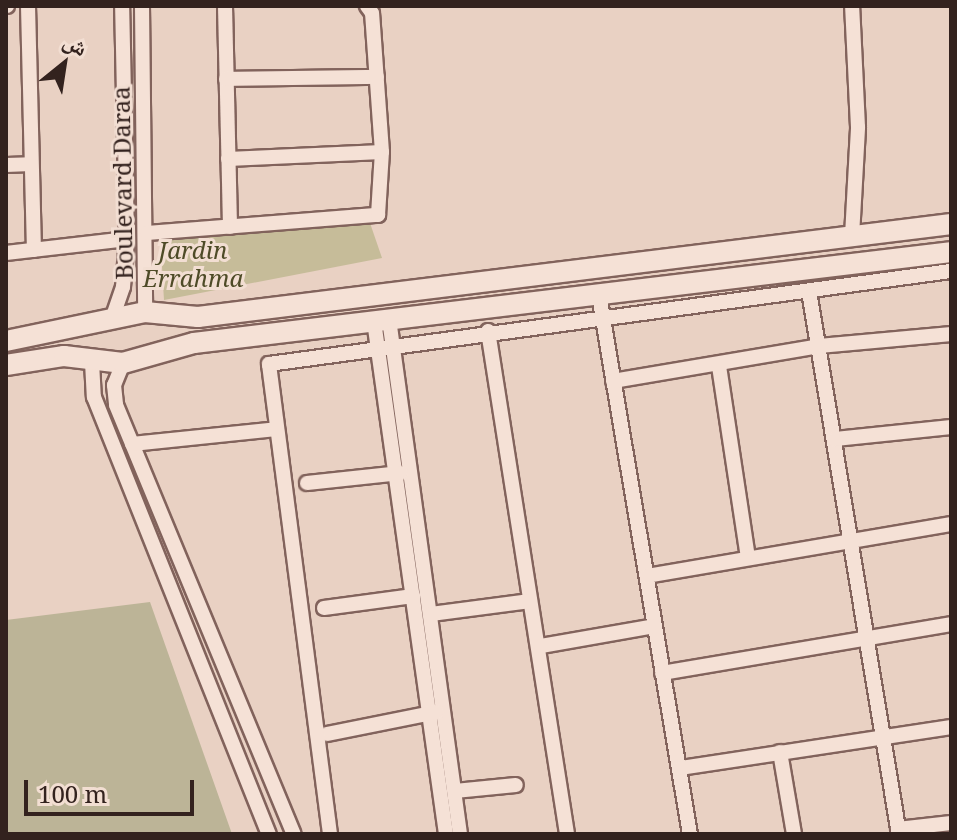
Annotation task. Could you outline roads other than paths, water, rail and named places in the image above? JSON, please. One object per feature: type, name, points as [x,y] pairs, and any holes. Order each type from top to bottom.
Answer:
[{"type":"main road","points":[[6,341],[74,328],[113,316],[150,314],[198,317],[335,302],[951,224]]},
{"type":"main road","points":[[6,365],[83,359],[123,363],[156,352],[382,320],[951,252]]},
{"type":"main road","points":[[150,314],[163,331],[156,352]]},
{"type":"main road","points":[[74,328],[65,342],[83,359]]},
{"type":"street","points":[[28,6],[34,250]]},
{"type":"street","name":"Boulevard Daraa","points":[[113,316],[123,287],[127,239],[122,6]]},
{"type":"street","name":"Boulevard Daraa","points":[[142,6],[150,314]]},
{"type":"street","points":[[225,6],[230,227]]},
{"type":"street","points":[[147,233],[373,219],[379,209],[382,152],[377,77],[367,6]]},
{"type":"street","points":[[852,6],[858,127],[852,236]]},
{"type":"street","points":[[226,79],[377,77]]},
{"type":"street","points":[[228,159],[382,152]]},
{"type":"street","points":[[6,165],[31,164]]},
{"type":"street","points":[[6,253],[127,239]]},
{"type":"street","points":[[330,834],[269,364],[384,345],[951,271]]},
{"type":"street","points":[[809,291],[865,638],[886,736],[898,832],[951,823]]},
{"type":"street","points":[[599,295],[690,834]]},
{"type":"street","points":[[382,320],[402,472],[413,596],[446,834]]},
{"type":"street","points":[[488,331],[530,601],[541,646],[567,834]]},
{"type":"street","points":[[613,381],[719,366],[819,346],[951,334]]},
{"type":"street","points":[[83,359],[94,397],[269,834]]},
{"type":"street","points":[[123,363],[114,391],[132,444],[294,834]]},
{"type":"street","points":[[719,366],[748,558]]},
{"type":"street","points":[[835,439],[951,427]]},
{"type":"street","points":[[132,444],[276,429]]},
{"type":"street","points":[[307,483],[402,472]]},
{"type":"street","points":[[402,472],[431,614],[460,834]]},
{"type":"street","points":[[647,576],[951,524]]},
{"type":"street","points":[[324,608],[413,596]]},
{"type":"street","points":[[431,614],[530,601]]},
{"type":"street","points":[[662,673],[951,624]]},
{"type":"street","points":[[541,646],[654,626]]},
{"type":"street","points":[[327,734],[445,711]]},
{"type":"street","points":[[680,768],[951,727]]},
{"type":"street","points":[[780,752],[794,834]]},
{"type":"street","points":[[455,791],[516,785]]},
{"type":"park label","name":"Jardin Errahma","points":[[193,264]]}]
